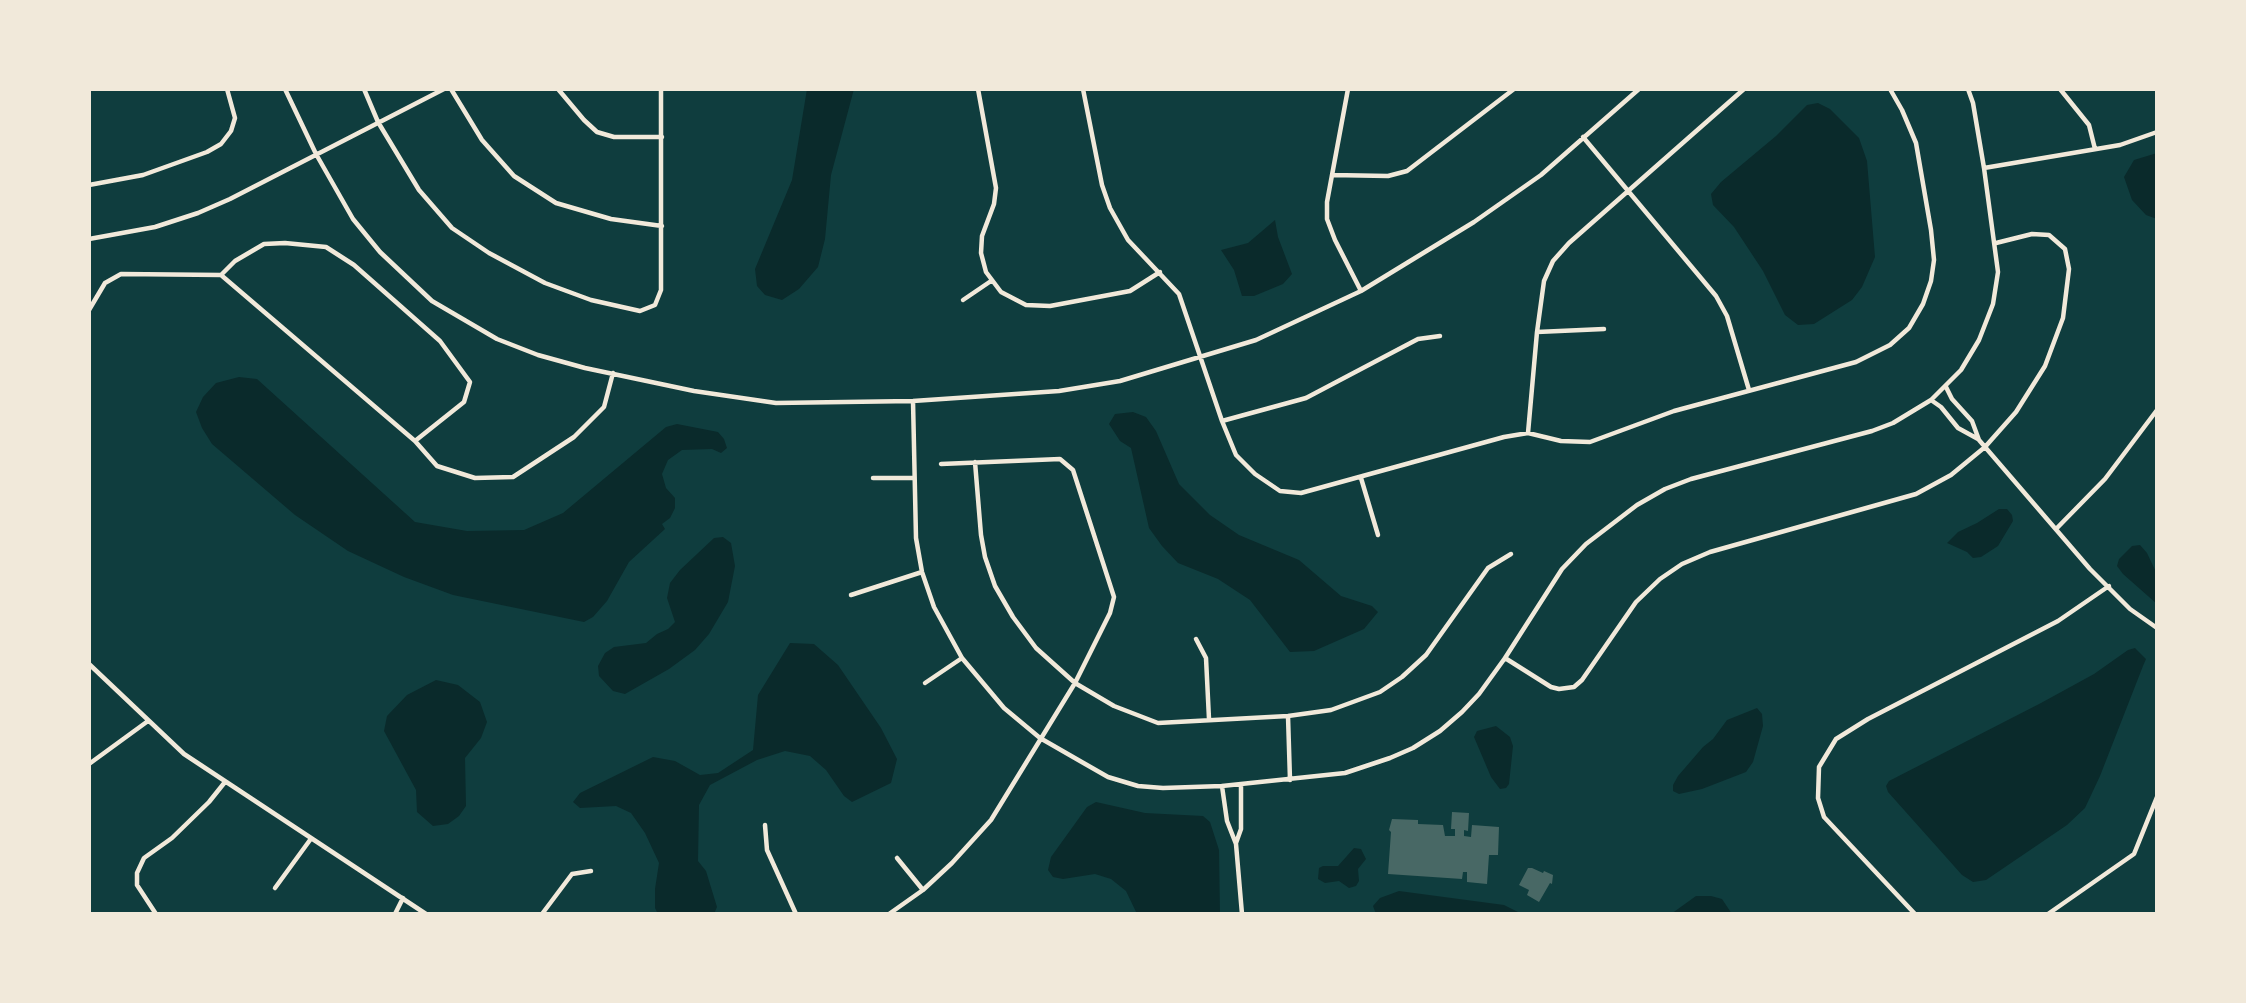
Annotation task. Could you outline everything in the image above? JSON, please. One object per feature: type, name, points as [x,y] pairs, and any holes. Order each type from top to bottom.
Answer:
[{"type":"street","points":[[89,185],[143,175],[207,152],[221,144],[231,131],[236,118],[227,89]]},
{"type":"street","points":[[285,89],[316,153],[353,219],[380,252],[432,301],[496,339],[538,355],[705,393],[776,403],[913,401],[1059,391],[1120,381],[1256,340],[1361,291],[1474,222],[1541,175],[1639,89]]},
{"type":"street","points":[[365,89],[378,122],[419,190],[452,228],[489,253],[545,283],[590,300],[640,311],[655,304],[661,290],[661,89]]},
{"type":"street","points":[[89,239],[155,227],[198,213],[444,89]]},
{"type":"street","points":[[451,89],[482,140],[514,176],[556,203],[611,219],[662,226]]},
{"type":"street","points":[[558,89],[584,121],[597,132],[614,137],[662,137]]},
{"type":"street","points":[[978,89],[996,188],[994,204],[981,244],[983,264],[1001,292],[1014,301],[1043,307],[1121,293],[1139,287],[1160,272]]},
{"type":"street","points":[[1083,89],[1102,185],[1110,208],[1128,240],[1179,295],[1236,454],[1255,474],[1280,491],[1301,493],[1504,436],[1528,433],[1561,442],[1590,442],[1674,411],[1856,362],[1880,352],[1909,328],[1923,304],[1933,270],[1931,230],[1916,144],[1890,89]]},
{"type":"street","points":[[1348,89],[1327,202],[1327,219],[1361,291]]},
{"type":"street","points":[[1332,175],[1388,176],[1407,172],[1514,89]]},
{"type":"street","points":[[1528,433],[1537,332],[1545,281],[1553,261],[1569,243],[1744,89]]},
{"type":"street","points":[[913,401],[915,538],[922,572],[933,607],[961,657],[1004,708],[1040,738],[1108,777],[1139,786],[1222,786],[1345,773],[1413,748],[1440,731],[1462,712],[1505,658],[1562,569],[1586,544],[1637,505],[1665,489],[1691,479],[1872,430],[1913,413],[1931,400],[1961,370],[1979,340],[1993,304],[1998,272],[1984,168],[1973,103],[1968,89]]},
{"type":"street","points":[[2060,89],[2089,125],[2095,149]]},
{"type":"street","points":[[1984,168],[2120,145],[2157,132]]},
{"type":"street","points":[[1583,137],[1716,296],[1727,316],[1749,390]]},
{"type":"street","points":[[1505,658],[1551,687],[1574,687],[1582,680],[1636,602],[1660,579],[1682,564],[1710,552],[1916,494],[1951,475],[1985,447],[2017,412],[2045,366],[2063,318],[2069,269],[2065,250],[2049,235],[2032,234],[1995,243]]},
{"type":"street","points":[[221,275],[235,261],[264,244],[326,247],[354,265],[440,341],[470,382],[464,402],[415,442]]},
{"type":"street","points":[[89,310],[106,283],[121,274],[221,275],[415,442],[436,466],[475,478],[513,477],[574,437],[604,407],[614,373]]},
{"type":"street","points":[[963,300],[992,281]]},
{"type":"street","points":[[1537,332],[1604,329]]},
{"type":"street","points":[[1222,421],[1306,398],[1418,339],[1440,336]]},
{"type":"street","points":[[1945,387],[1972,421],[1979,440]]},
{"type":"street","points":[[1931,400],[1941,407],[1958,428],[1979,440],[2090,569],[2130,609],[2157,628]]},
{"type":"street","points":[[2057,528],[2105,479],[2157,410]]},
{"type":"street","points":[[889,914],[923,890],[991,820],[1075,683],[1110,613],[1114,597],[1073,470],[1060,459],[941,464]]},
{"type":"street","points":[[975,462],[985,557],[995,586],[1013,617],[1036,648],[1075,683],[1114,706],[1158,723],[1288,716],[1331,710],[1380,692],[1426,656],[1488,568],[1511,554]]},
{"type":"street","points":[[873,478],[914,478]]},
{"type":"street","points":[[1361,478],[1378,535]]},
{"type":"street","points":[[851,595],[922,572]]},
{"type":"street","points":[[1915,914],[1824,817],[1818,798],[1819,767],[1836,739],[1868,719],[2058,621],[2109,586]]},
{"type":"street","points":[[1196,639],[1206,659],[1209,719]]},
{"type":"street","points":[[925,683],[961,657]]},
{"type":"street","points":[[89,664],[184,754],[426,914]]},
{"type":"street","points":[[1288,716],[1290,780]]},
{"type":"street","points":[[89,764],[148,721]]},
{"type":"street","points":[[156,914],[137,885],[137,873],[144,858],[172,838],[209,802],[225,782]]},
{"type":"street","points":[[1236,844],[1241,829],[1241,784]]},
{"type":"street","points":[[1222,786],[1227,821],[1236,844],[1242,914]]},
{"type":"street","points":[[2048,914],[2134,854],[2157,797]]},
{"type":"street","points":[[765,825],[767,850],[796,914]]},
{"type":"street","points":[[275,888],[310,839]]},
{"type":"street","points":[[897,858],[923,890]]},
{"type":"street","points":[[542,914],[572,874],[591,870]]},
{"type":"street","points":[[395,914],[403,898]]},
{"type":"water","points":[[807,89],[854,89],[831,175],[825,239],[818,267],[799,289],[782,300],[765,295],[757,286],[755,269],[792,180]]},
{"type":"water","points":[[1818,103],[1830,109],[1859,138],[1867,161],[1875,257],[1862,287],[1852,300],[1814,324],[1798,325],[1785,315],[1763,271],[1734,227],[1713,205],[1711,194],[1807,105]]},
{"type":"water","points":[[2157,153],[2157,219],[2146,215],[2132,200],[2124,177],[2134,160]]},
{"type":"water","points":[[1275,220],[1278,237],[1292,274],[1283,284],[1254,296],[1242,296],[1234,270],[1221,250],[1248,243]]},
{"type":"water","points":[[239,377],[257,379],[415,522],[467,531],[524,530],[563,513],[666,427],[677,424],[718,432],[727,448],[721,453],[712,449],[682,450],[668,460],[662,474],[666,488],[675,498],[675,508],[670,518],[662,524],[665,529],[629,562],[607,601],[593,617],[584,622],[453,595],[404,577],[348,551],[295,515],[212,444],[202,428],[196,412],[203,397],[216,383]]},
{"type":"water","points":[[1133,412],[1146,417],[1156,431],[1179,484],[1210,515],[1239,535],[1299,560],[1341,596],[1372,606],[1378,612],[1364,629],[1314,651],[1290,652],[1250,600],[1218,579],[1178,563],[1149,528],[1131,448],[1120,441],[1109,424],[1115,414]]},
{"type":"water","points":[[1999,509],[2007,509],[2013,521],[1998,546],[1981,557],[1973,558],[1967,552],[1947,543],[1958,532]]},
{"type":"water","points":[[723,537],[731,543],[735,566],[728,602],[709,634],[695,650],[669,669],[625,694],[613,691],[599,676],[598,666],[605,653],[614,647],[646,643],[668,629],[675,622],[667,598],[670,583],[714,538]]},
{"type":"water","points":[[2140,545],[2157,574],[2157,604],[2117,566],[2119,559],[2132,546]]},
{"type":"water","points":[[790,643],[814,644],[838,665],[881,728],[897,759],[891,783],[852,802],[844,796],[826,770],[810,756],[785,751],[757,760],[710,785],[699,805],[698,861],[706,871],[717,907],[714,914],[658,914],[655,908],[655,889],[659,863],[645,833],[631,813],[616,806],[580,808],[573,802],[580,793],[653,757],[675,761],[700,775],[718,773],[753,750],[758,695]]},
{"type":"water","points":[[2135,648],[2146,659],[2085,808],[2067,825],[1986,880],[1973,882],[1962,875],[1888,792],[1886,786],[1889,781],[2041,703]]},
{"type":"water","points":[[436,680],[458,685],[480,702],[487,722],[481,738],[465,758],[466,806],[459,816],[448,824],[433,826],[417,812],[416,790],[384,731],[387,716],[407,695]]},
{"type":"water","points":[[1757,708],[1762,714],[1763,726],[1753,762],[1746,772],[1702,789],[1679,794],[1673,791],[1678,776],[1727,720]]},
{"type":"water","points":[[1496,726],[1510,737],[1513,746],[1509,784],[1500,789],[1491,777],[1474,737],[1477,731]]},
{"type":"water","points":[[1096,802],[1145,813],[1203,816],[1210,822],[1219,850],[1220,914],[1137,914],[1126,891],[1111,879],[1095,874],[1063,879],[1053,877],[1048,870],[1051,857],[1087,807]]},
{"type":"water","points":[[1354,848],[1361,849],[1366,859],[1358,869],[1359,881],[1356,886],[1349,888],[1339,881],[1325,883],[1318,879],[1319,868],[1338,866]]},
{"type":"water","points":[[1399,891],[1504,905],[1522,914],[1376,914],[1373,906],[1380,898]]},
{"type":"water","points":[[1696,896],[1722,899],[1732,914],[1671,914]]},
{"type":"building","points":[[1452,812],[1469,813],[1468,831],[1464,830],[1464,836],[1471,837],[1472,825],[1499,827],[1498,855],[1489,855],[1487,884],[1467,882],[1467,872],[1463,872],[1462,879],[1388,874],[1389,830],[1392,819],[1443,825],[1445,836],[1455,836],[1455,829],[1451,829]]},
{"type":"building","points":[[1528,868],[1553,875],[1552,884],[1550,883],[1539,902],[1527,895],[1529,890],[1519,885]]}]
